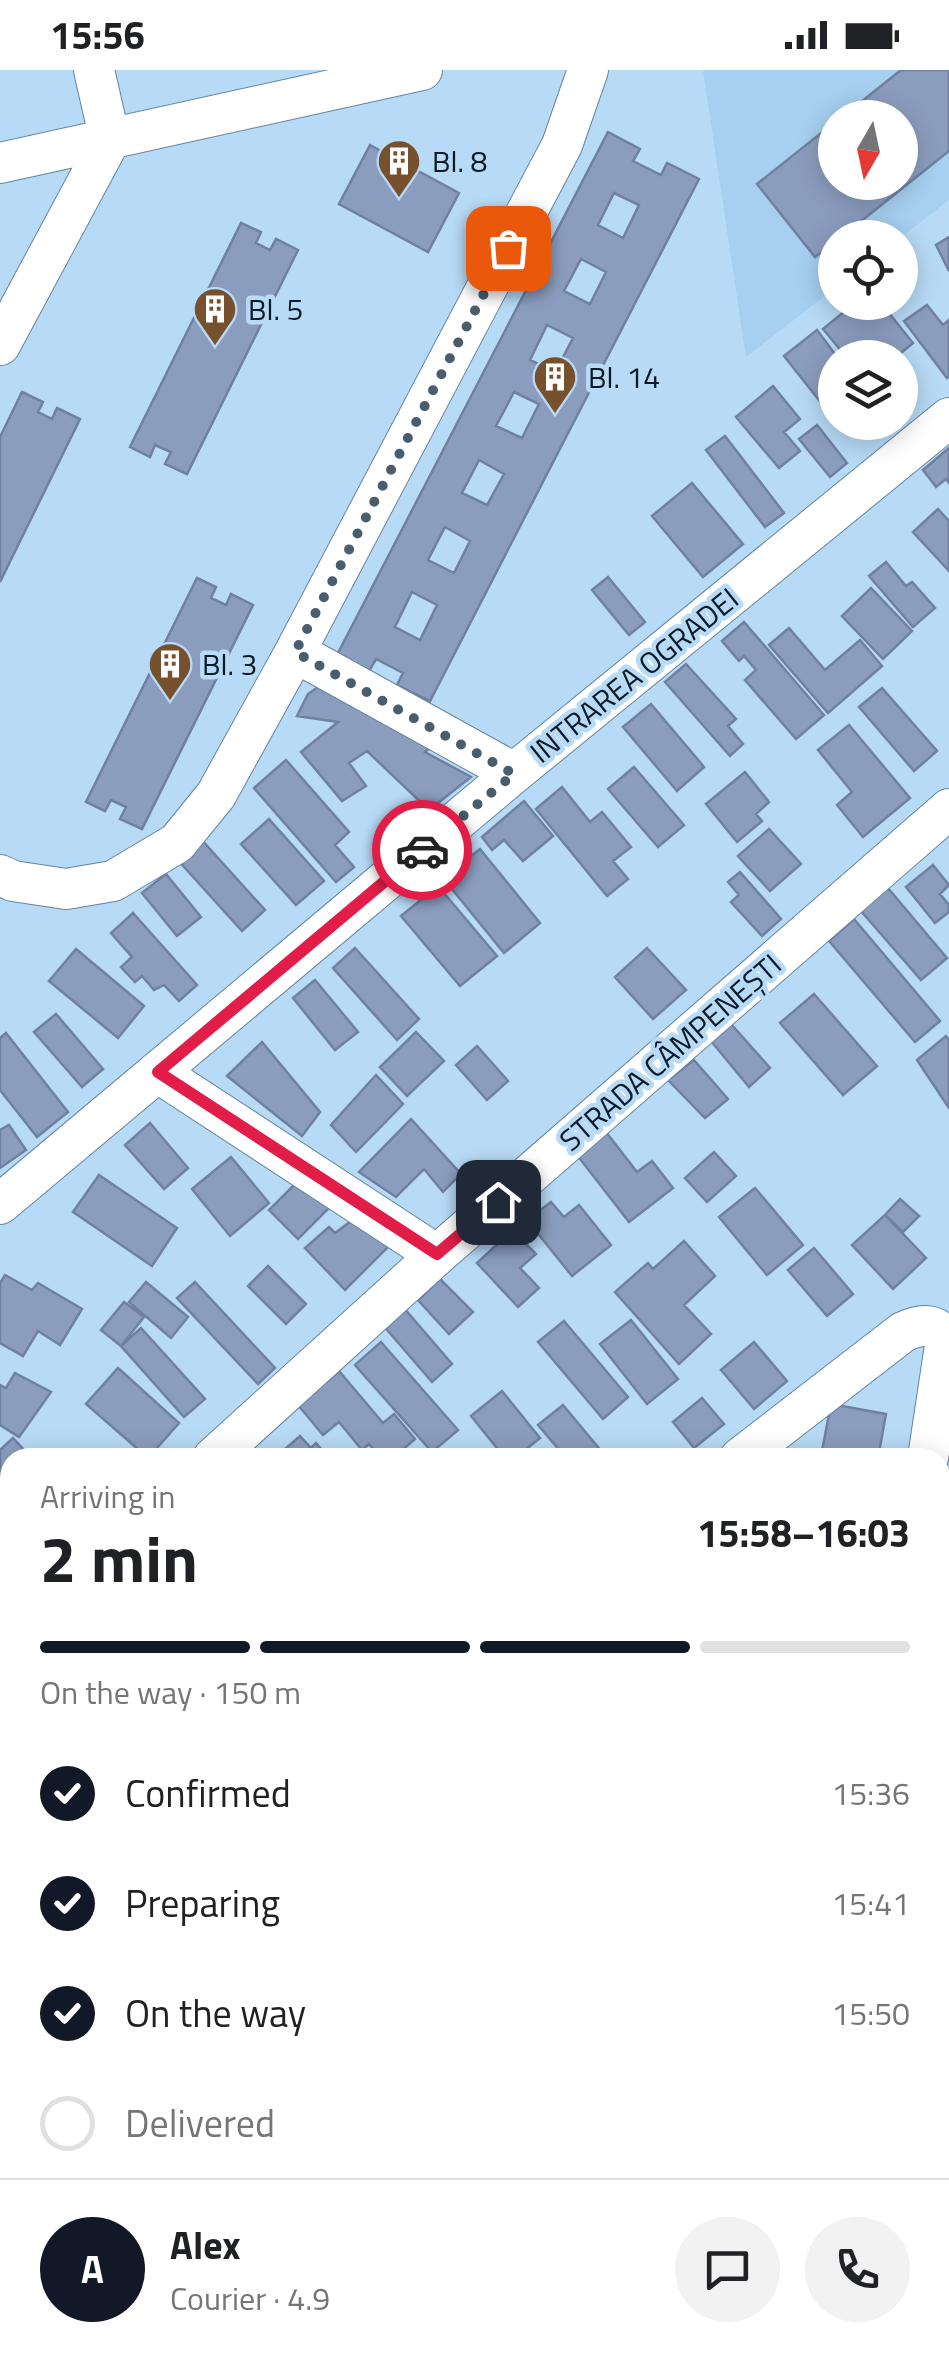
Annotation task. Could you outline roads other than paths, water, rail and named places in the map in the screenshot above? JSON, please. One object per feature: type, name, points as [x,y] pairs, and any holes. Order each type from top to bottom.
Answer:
[{"type":"street","points":[[0,345],[110,140],[94,70]]},
{"type":"street","points":[[0,164],[422,70]]},
{"type":"street","points":[[0,874],[13,881],[66,890],[112,881],[177,842],[216,795],[562,145],[588,70]]},
{"type":"street","name":"INTRAREA OGRADEI","points":[[0,1204],[514,774],[949,418]]},
{"type":"street","points":[[295,652],[514,774]]},
{"type":"street","name":"STRADA CÂMPENEȘTI","points":[[224,1448],[437,1254],[949,808]]},
{"type":"street","points":[[158,1072],[437,1254]]},
{"type":"street","points":[[753,1448],[903,1332],[928,1325],[940,1330],[946,1339],[930,1448]]},
{"type":"place","name":"Bl. 8","points":[[399,199]]},
{"type":"place","name":"Bl. 5","points":[[215,347]]},
{"type":"place","name":"Bl. 14","points":[[555,415]]},
{"type":"place","name":"Bl. 3","points":[[170,702]]}]
